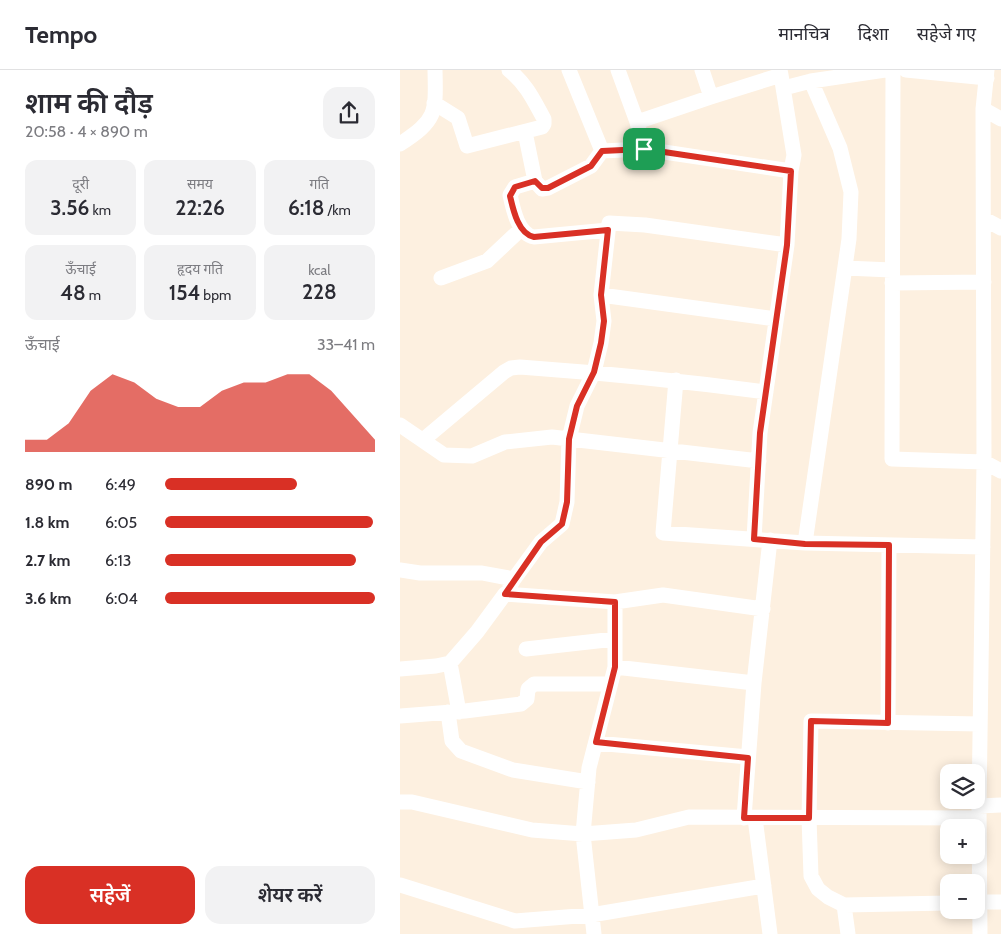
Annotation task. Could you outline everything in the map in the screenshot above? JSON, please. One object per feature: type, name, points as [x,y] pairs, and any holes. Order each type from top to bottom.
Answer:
[{"type":"street","points":[[400,144],[428,123],[436,97],[434,70]]},
{"type":"street","points":[[434,103],[458,118],[467,146],[542,127],[544,119],[523,82],[509,70]]},
{"type":"street","points":[[569,70],[602,151]]},
{"type":"street","points":[[618,70],[637,122],[644,149]]},
{"type":"street","points":[[702,70],[711,96]]},
{"type":"street","points":[[637,122],[711,96],[782,78],[811,80],[885,70]]},
{"type":"street","points":[[893,70],[892,459],[984,462],[1001,471]]},
{"type":"street","points":[[906,70],[987,74],[984,109],[984,462],[978,874]]},
{"type":"street","points":[[754,539],[760,433],[787,245],[791,171],[794,155],[782,78]]},
{"type":"street","points":[[805,544],[849,239],[850,192],[840,148],[811,80]]},
{"type":"street","points":[[984,109],[1001,119]]},
{"type":"street","points":[[525,132],[535,181],[542,188],[548,188],[591,166],[602,151]]},
{"type":"street","points":[[602,151],[644,149],[791,171]]},
{"type":"street","points":[[535,181],[515,187],[510,196],[521,229],[525,234],[534,237],[608,230]]},
{"type":"street","points":[[984,218],[1001,228]]},
{"type":"street","points":[[400,669],[450,663],[477,632],[541,542],[562,524],[567,502],[569,439],[577,406],[594,372],[601,343],[604,321],[601,295],[609,223],[645,225],[787,245]]},
{"type":"street","points":[[441,278],[487,262],[521,229]]},
{"type":"street","points":[[844,268],[892,277],[984,282]]},
{"type":"street","points":[[601,295],[776,319]]},
{"type":"street","points":[[423,440],[511,368],[594,372],[676,380],[766,392]]},
{"type":"street","points":[[676,380],[663,533],[805,544],[983,547]]},
{"type":"street","points":[[400,425],[444,455],[472,456],[505,442],[552,437],[759,461]]},
{"type":"street","points":[[770,540],[754,683],[748,758],[750,818],[764,886],[770,934]]},
{"type":"street","points":[[888,723],[889,545]]},
{"type":"street","points":[[400,570],[420,573],[482,572],[514,579]]},
{"type":"street","points":[[505,594],[615,602],[662,595],[762,609]]},
{"type":"street","points":[[594,934],[583,834],[589,768],[615,667],[615,602]]},
{"type":"street","points":[[526,649],[615,639]]},
{"type":"street","points":[[450,663],[454,712],[452,741],[462,750],[513,770],[588,782]]},
{"type":"street","points":[[615,667],[754,683]]},
{"type":"street","points":[[400,716],[454,712],[525,702],[528,689],[534,684],[610,684]]},
{"type":"street","points":[[940,903],[844,905],[818,888],[811,876],[809,818],[811,721],[980,724]]},
{"type":"street","points":[[596,742],[748,758]]},
{"type":"street","points":[[400,802],[412,802],[532,830],[583,834],[636,830],[689,818],[809,818],[979,812],[1001,805]]},
{"type":"street","points":[[400,886],[515,921],[591,915],[764,886]]},
{"type":"street","points":[[985,902],[1001,902]]},
{"type":"street","points":[[844,905],[848,934]]},
{"type":"street","points":[[979,919],[980,934]]},
{"type":"route","points":[[644,149],[791,171],[787,245],[760,433],[754,539],[805,544],[889,545],[888,723],[811,721],[809,818],[744,818],[748,758],[596,742],[615,667],[615,602],[505,594],[541,542],[562,524],[567,502],[569,439],[577,406],[594,372],[601,343],[604,321],[601,295],[608,230],[528,236],[521,229],[511,200],[511,191],[515,187],[535,181],[538,186],[548,188],[591,166],[602,151],[644,149]]}]
